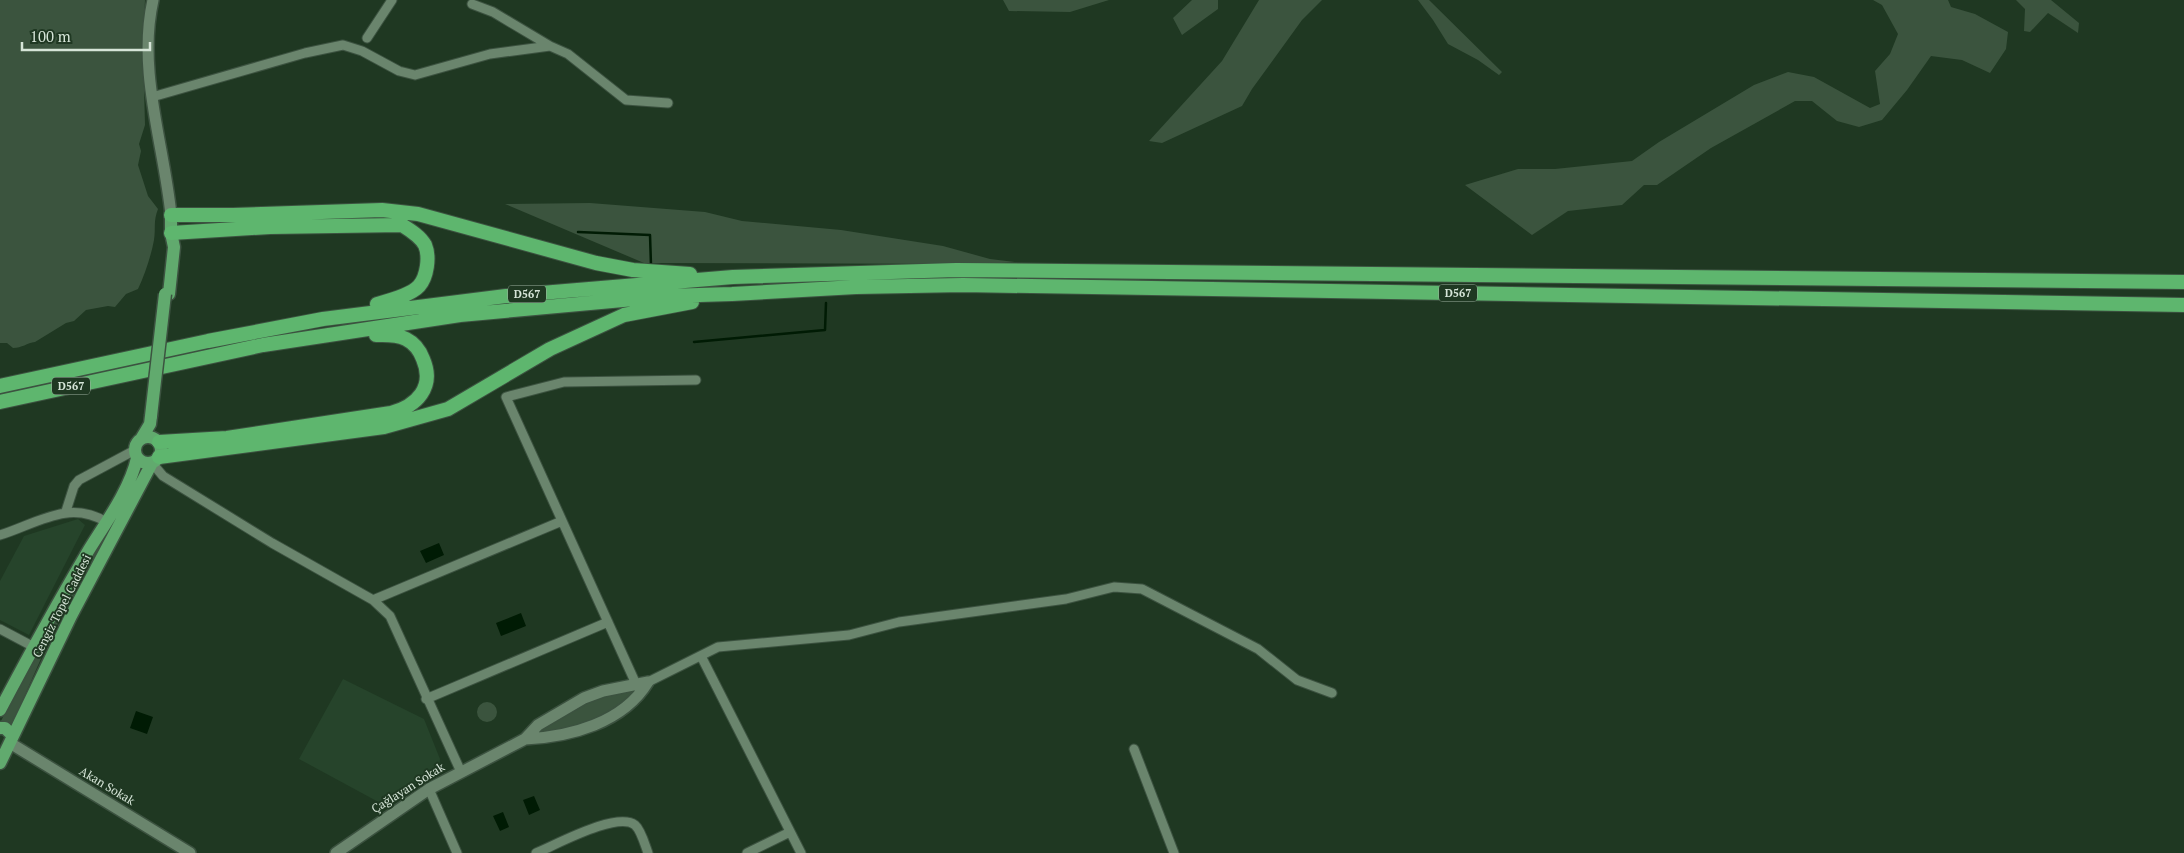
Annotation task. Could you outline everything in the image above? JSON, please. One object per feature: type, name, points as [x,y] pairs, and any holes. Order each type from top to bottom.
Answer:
[{"type":"highway","points":[[170,215],[382,210],[418,214],[596,263],[633,270],[733,277]]},
{"type":"highway","points":[[171,234],[270,227],[386,224],[402,225],[415,233],[425,246],[426,261],[425,276],[418,288],[393,300],[323,319]]},
{"type":"highway","name":"D567","points":[[0,386],[223,338],[323,319],[496,297],[733,277],[956,270],[2184,282]]},
{"type":"highway","name":"D567","points":[[0,402],[263,345],[470,314],[667,296],[856,287],[963,285],[2184,305]]},
{"type":"highway","points":[[156,460],[384,427],[439,412],[448,409],[550,349],[624,315],[732,294]]},
{"type":"highway","points":[[158,441],[227,438],[391,413],[405,410],[416,401],[423,391],[427,379],[427,368],[420,352],[407,339],[394,335],[325,335]]},
{"type":"main road","points":[[138,449],[144,463],[156,460],[162,450],[155,432],[155,416],[167,294],[168,245],[171,234],[170,215]]},
{"type":"main road","points":[[0,710],[128,483],[138,449],[155,416]]},
{"type":"main road","points":[[138,449],[151,437],[158,441]]},
{"type":"main road","name":"Cengiz Topel Caddesi","points":[[0,763],[8,743],[72,616],[156,460]]},
{"type":"main road","points":[[0,728],[4,728],[8,743]]},
{"type":"street","points":[[153,0],[150,14],[148,65],[168,183],[170,215]]},
{"type":"street","points":[[367,38],[392,0]]},
{"type":"street","points":[[472,4],[493,12],[550,46],[568,54],[626,100],[668,103]]},
{"type":"street","points":[[152,97],[305,53],[343,45],[362,51],[399,71],[415,75],[490,54],[550,46]]},
{"type":"street","points":[[525,739],[563,735],[603,722],[642,691],[642,683],[608,622],[506,397],[564,382],[696,380]]},
{"type":"street","points":[[66,511],[74,486],[79,480],[138,449]]},
{"type":"street","points":[[156,460],[163,476],[272,544],[373,600],[390,616],[426,699],[461,772]]},
{"type":"street","points":[[0,535],[66,511],[88,514],[106,522]]},
{"type":"street","points":[[373,600],[562,521]]},
{"type":"street","points":[[525,739],[538,725],[584,698],[603,691],[642,683],[718,647],[849,634],[899,622],[1066,599],[1114,587],[1142,589],[1258,649],[1297,680],[1332,693]]},
{"type":"street","points":[[426,699],[608,622]]},
{"type":"street","points":[[0,628],[34,647]]},
{"type":"street","points":[[700,656],[801,853]]},
{"type":"street","name":"Çağlayan Sokak","points":[[336,853],[429,789],[525,739]]},
{"type":"street","name":"Akan Sokak","points":[[8,743],[190,853]]},
{"type":"street","points":[[1134,749],[1174,853]]},
{"type":"street","points":[[429,789],[457,853]]},
{"type":"street","points":[[536,853],[613,822],[630,823],[636,826],[648,853]]},
{"type":"street","points":[[747,853],[790,832]]},
{"type":"shaded area","points":[[0,0],[145,0],[143,50],[145,125],[139,144],[141,151],[138,165],[148,196],[158,209],[151,252],[138,289],[126,294],[115,307],[108,306],[86,310],[74,321],[66,323],[35,342],[13,348],[7,343],[0,343]]},
{"type":"shaded area","points":[[1003,0],[1109,0],[1070,12],[1009,11]]},
{"type":"shaded area","points":[[1192,0],[1218,0],[1218,9],[1182,35],[1173,18]]},
{"type":"shaded area","points":[[1259,0],[1322,0],[1302,20],[1252,89],[1242,106],[1162,143],[1149,141],[1222,61]]},
{"type":"shaded area","points":[[1418,0],[1429,0],[1502,72],[1499,75],[1478,60],[1448,44]]},
{"type":"shaded area","points":[[1873,0],[1948,0],[1951,7],[1975,14],[2008,32],[2006,49],[1990,73],[1962,60],[1931,56],[1907,90],[1882,120],[1859,127],[1837,121],[1812,101],[1795,101],[1711,148],[1657,185],[1644,185],[1622,205],[1568,211],[1532,235],[1465,185],[1518,169],[1555,169],[1632,161],[1659,142],[1754,85],[1788,72],[1814,77],[1870,108],[1880,104],[1875,71],[1890,54],[1898,34],[1882,5]]},
{"type":"shaded area","points":[[2016,0],[2051,0],[2079,23],[2078,33],[2048,13],[2030,32],[2024,31],[2025,9]]},
{"type":"shaded area","points":[[590,203],[705,212],[742,221],[841,230],[943,246],[990,259],[1015,262],[988,264],[644,263],[505,204]]},
{"type":"shaded area","points":[[122,507],[50,638],[11,727],[1,721],[59,613]]},
{"type":"shaded area","points":[[78,519],[85,525],[29,635],[0,620],[0,581],[24,536]]},
{"type":"shaded area","points":[[439,543],[444,555],[426,563],[420,551]]},
{"type":"shaded area","points":[[521,613],[526,626],[501,636],[496,623]]},
{"type":"shaded area","points":[[343,679],[424,719],[440,759],[439,769],[384,805],[299,759]]},
{"type":"shaded area","points":[[642,687],[598,721],[538,736],[536,730],[591,697]]},
{"type":"shaded area","points":[[487,702],[494,705],[497,712],[494,719],[487,722],[480,719],[477,712],[480,705]]},
{"type":"shaded area","points":[[136,711],[153,717],[147,734],[130,728]]},
{"type":"shaded area","points":[[534,796],[540,810],[529,815],[523,800]]},
{"type":"shaded area","points":[[503,812],[509,827],[500,831],[493,816]]},
{"type":"waterway","points":[[578,232],[650,235],[651,265]]},
{"type":"waterway","points":[[694,342],[825,330],[826,303]]}]
